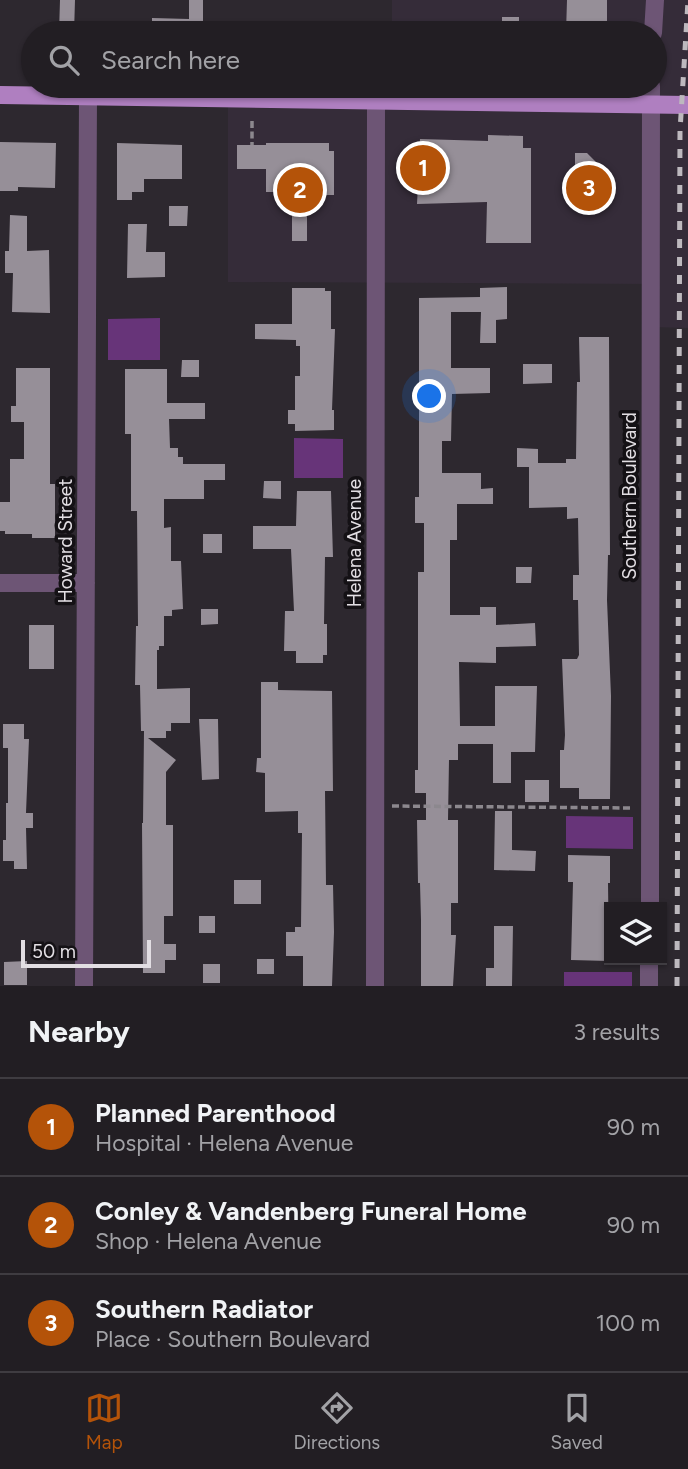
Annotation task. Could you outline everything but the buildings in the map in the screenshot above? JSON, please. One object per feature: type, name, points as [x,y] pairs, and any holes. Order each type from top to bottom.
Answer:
[{"type":"main road","points":[[0,95],[21,95]]},
{"type":"main road","points":[[232,98],[688,105]]},
{"type":"street","points":[[654,21],[655,0]]},
{"type":"street","name":"Howard Street","points":[[84,986],[88,98]]},
{"type":"street","name":"Southern Boulevard","points":[[650,902],[651,98]]},
{"type":"street","name":"Helena Avenue","points":[[375,986],[376,101]]},
{"type":"street","points":[[0,583],[86,583]]},
{"type":"street","points":[[649,965],[649,986]]},
{"type":"path","points":[[252,121],[252,145]]},
{"type":"path","points":[[392,806],[633,808]]},
{"type":"shaded area","points":[[392,0],[688,0],[688,328],[651,327],[650,284],[228,282],[228,98],[667,98],[667,21],[392,21]]},
{"type":"shaded area","points":[[160,318],[160,360],[108,360],[108,319]]},
{"type":"shaded area","points":[[294,438],[343,439],[343,478],[294,478]]},
{"type":"shaded area","points":[[566,816],[633,817],[633,849],[566,848]]},
{"type":"shaded area","points":[[564,972],[632,972],[632,986],[564,986]]},
{"type":"railway","points":[[677,986],[680,131],[688,1]]},
{"type":"place","name":"Planned Parenthood","points":[[423,168]]},
{"type":"place","name":"Southern Radiator","points":[[589,188]]},
{"type":"place","name":"Conley & Vandenberg Funeral Home","points":[[300,190]]}]
